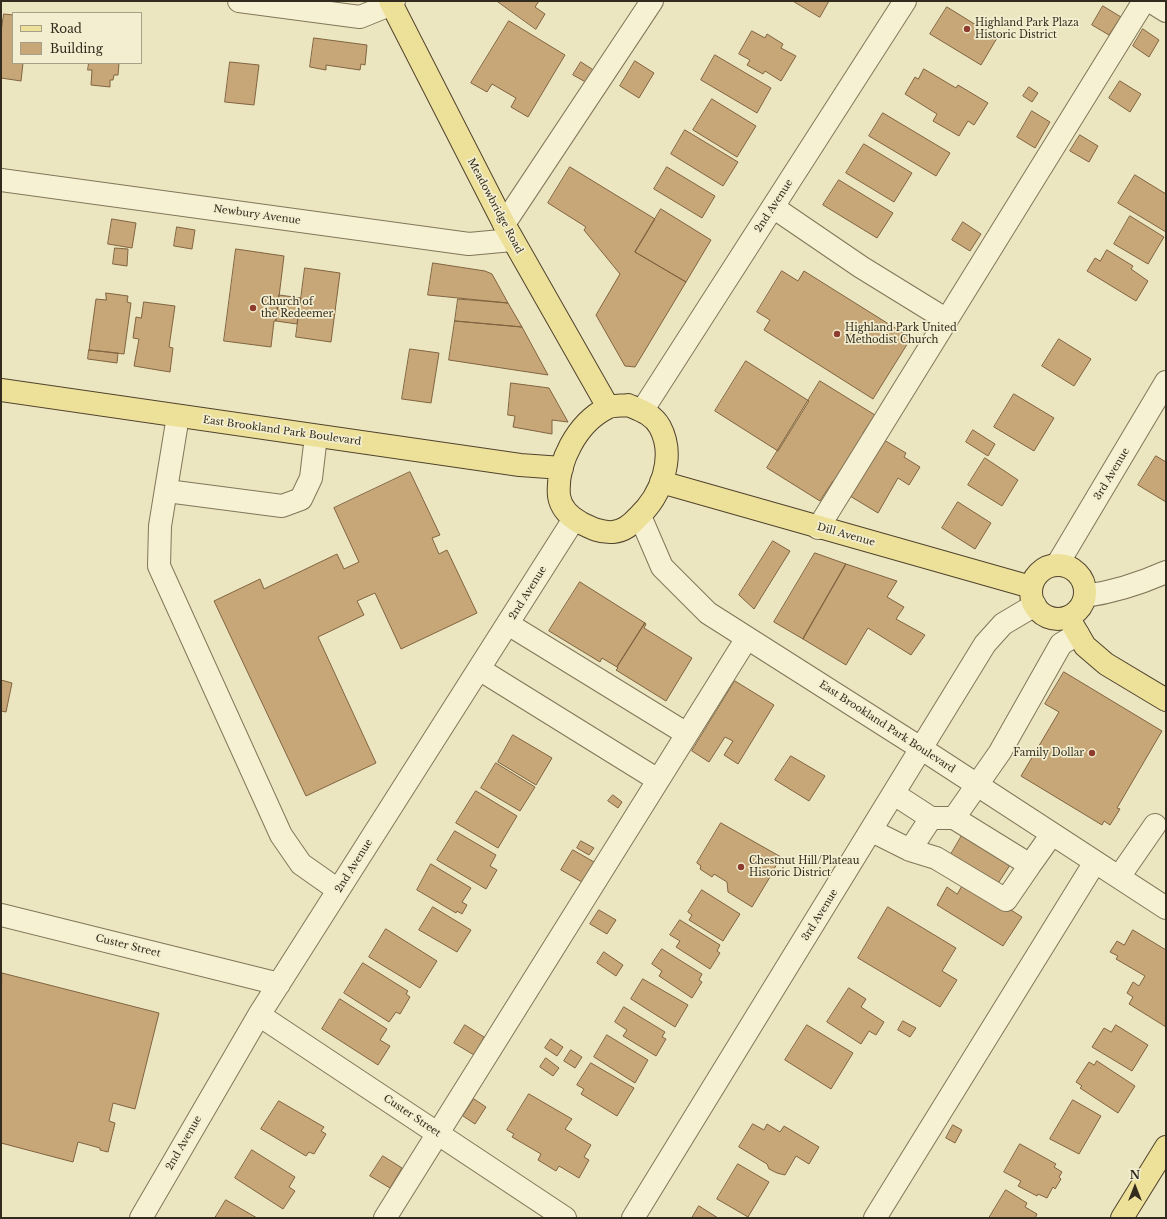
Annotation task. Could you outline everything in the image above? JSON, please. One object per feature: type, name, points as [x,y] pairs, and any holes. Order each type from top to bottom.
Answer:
[{"type":"main road","name":"Meadowbridge Road","points":[[392,2],[508,232],[608,407]]},
{"type":"main road","name":"East Brookland Park Boulevard","points":[[1,390],[316,436],[520,464],[562,468]]},
{"type":"main road","points":[[628,405],[642,411],[646,412],[660,426],[666,448],[666,470],[662,482],[658,492],[640,516],[629,527],[613,532],[595,530],[574,519],[565,511],[560,502],[558,488],[562,468],[568,450],[581,430],[608,407],[628,405]]},
{"type":"main road","name":"Dill Avenue","points":[[662,482],[818,528],[1033,596]]},
{"type":"main road","points":[[1073,625],[1078,608],[1085,596],[1081,578],[1075,571],[1067,566],[1048,566],[1034,579],[1033,596],[1041,612],[1049,617],[1058,618],[1073,625],[1085,646],[1106,664],[1166,700]]},
{"type":"main road","points":[[1122,1218],[1166,1147]]},
{"type":"street","points":[[239,1],[360,17],[392,2]]},
{"type":"street","points":[[508,232],[652,1]]},
{"type":"street","name":"2nd Avenue","points":[[642,411],[905,1]]},
{"type":"street","points":[[818,528],[1144,1]]},
{"type":"street","points":[[1150,1],[1166,11]]},
{"type":"street","name":"Newbury Avenue","points":[[1,180],[469,244],[508,232]]},
{"type":"street","points":[[773,207],[861,267],[947,320]]},
{"type":"street","name":"3rd Avenue","points":[[1057,565],[1166,382]]},
{"type":"street","points":[[178,416],[160,526],[158,566],[281,835],[301,864],[338,890]]},
{"type":"street","points":[[166,491],[282,506],[301,499],[311,478],[316,436]]},
{"type":"street","name":"East Brookland Park Boulevard","points":[[640,516],[662,567],[708,613],[922,749],[1166,908]]},
{"type":"street","name":"2nd Avenue","points":[[141,1218],[259,1015],[574,519]]},
{"type":"street","points":[[1085,596],[1112,592],[1138,584],[1166,572]]},
{"type":"street","name":"3rd Avenue","points":[[633,1218],[986,644],[1033,596]]},
{"type":"street","points":[[508,624],[687,734]]},
{"type":"street","points":[[954,818],[1000,752],[1073,625]]},
{"type":"street","points":[[385,1218],[747,638]]},
{"type":"street","points":[[479,669],[658,780]]},
{"type":"street","points":[[894,794],[931,818],[954,818],[1030,865]]},
{"type":"street","points":[[910,850],[931,818]]},
{"type":"street","points":[[1119,877],[1155,825]]},
{"type":"street","points":[[872,831],[910,850],[936,858],[1006,900],[1052,834]]},
{"type":"street","points":[[875,1218],[1095,862]]},
{"type":"street","name":"Custer Street","points":[[1,915],[279,984]]},
{"type":"street","name":"Custer Street","points":[[259,1015],[565,1218]]},
{"type":"building","points":[[497,1],[539,1],[535,7],[545,14],[536,29]]},
{"type":"building","points":[[793,1],[829,1],[820,17]]},
{"type":"building","points":[[1103,6],[1121,17],[1109,35],[1092,25]]},
{"type":"building","points":[[947,7],[997,38],[981,65],[930,34]]},
{"type":"building","points":[[4,14],[12,15],[12,64],[23,64],[21,81],[1,78],[1,32]]},
{"type":"building","points":[[509,21],[565,55],[528,117],[511,107],[516,98],[492,84],[487,92],[471,83]]},
{"type":"building","points":[[1143,29],[1159,40],[1149,57],[1133,46]]},
{"type":"building","points":[[752,31],[765,38],[767,34],[783,44],[781,48],[796,56],[781,81],[765,71],[763,74],[747,65],[750,60],[739,54]]},
{"type":"building","points":[[314,38],[367,45],[365,65],[361,64],[360,70],[326,65],[326,70],[310,67]]},
{"type":"building","points":[[715,55],[771,88],[757,113],[701,80]]},
{"type":"building","points":[[635,61],[654,73],[639,98],[620,86]]},
{"type":"building","points":[[230,62],[259,65],[254,105],[225,102]]},
{"type":"building","points":[[581,62],[598,73],[591,85],[573,75]]},
{"type":"building","points":[[89,64],[119,64],[118,75],[114,75],[113,80],[110,80],[110,87],[91,85],[92,70],[88,70]]},
{"type":"building","points":[[924,69],[956,88],[958,85],[988,103],[974,125],[968,121],[959,136],[933,121],[937,114],[905,94],[915,77],[918,79]]},
{"type":"building","points":[[1120,81],[1141,94],[1130,112],[1109,98]]},
{"type":"building","points":[[1029,87],[1038,93],[1032,102],[1023,96]]},
{"type":"building","points":[[712,99],[756,126],[737,157],[693,130]]},
{"type":"building","points":[[1032,111],[1050,122],[1035,148],[1017,137]]},
{"type":"building","points":[[883,113],[950,153],[936,176],[869,136]]},
{"type":"building","points":[[685,130],[738,162],[723,186],[671,154]]},
{"type":"building","points":[[1080,135],[1098,146],[1089,162],[1070,151]]},
{"type":"building","points":[[864,144],[912,173],[894,202],[846,173]]},
{"type":"building","points":[[570,167],[655,219],[635,252],[686,282],[635,367],[625,366],[596,315],[620,274],[584,230],[586,227],[548,203]]},
{"type":"building","points":[[667,167],[715,196],[702,218],[654,189]]},
{"type":"building","points":[[1135,175],[1166,194],[1166,232],[1118,203]]},
{"type":"building","points":[[839,180],[893,213],[877,238],[823,205]]},
{"type":"building","points":[[661,209],[711,240],[686,282],[635,252]]},
{"type":"building","points":[[1130,216],[1164,237],[1148,264],[1114,244]]},
{"type":"building","points":[[112,219],[136,223],[132,248],[108,244]]},
{"type":"building","points":[[963,222],[981,234],[970,251],[952,240]]},
{"type":"building","points":[[177,227],[195,230],[192,249],[174,246]]},
{"type":"building","points":[[115,248],[128,249],[127,266],[113,264]]},
{"type":"building","name":"Church of the Redeemer","points":[[236,249],[284,256],[276,321],[274,321],[271,347],[224,341]]},
{"type":"building","points":[[1107,250],[1133,266],[1131,269],[1148,281],[1136,301],[1087,271],[1095,258],[1100,261]]},
{"type":"building","points":[[433,263],[485,271],[492,274],[508,303],[428,295]]},
{"type":"building","points":[[305,268],[340,273],[331,342],[296,337]]},
{"type":"building","name":"Highland Park United Methodist Church","points":[[782,271],[798,281],[804,271],[911,338],[873,399],[764,330],[770,320],[757,312]]},
{"type":"building","points":[[106,293],[128,296],[127,302],[131,303],[124,354],[89,350],[96,299],[106,300]]},
{"type":"building","points":[[279,295],[301,298],[297,324],[276,321]]},
{"type":"building","points":[[458,299],[508,303],[522,327],[455,321]]},
{"type":"building","points":[[144,302],[175,306],[169,347],[173,348],[170,372],[134,366],[139,339],[133,338],[136,317],[141,318]]},
{"type":"building","points":[[455,321],[522,327],[548,375],[449,360]]},
{"type":"building","points":[[1059,339],[1091,359],[1074,386],[1042,366]]},
{"type":"building","points":[[410,349],[439,353],[431,403],[402,399]]},
{"type":"building","points":[[89,350],[118,353],[117,363],[88,359]]},
{"type":"building","points":[[746,361],[809,401],[778,451],[715,411]]},
{"type":"building","points":[[820,381],[875,415],[863,433],[867,435],[837,484],[833,481],[820,501],[767,468]]},
{"type":"building","points":[[511,383],[549,388],[568,422],[552,420],[552,434],[513,427],[515,416],[508,415]]},
{"type":"building","points":[[1014,394],[1054,418],[1034,451],[994,427]]},
{"type":"building","points":[[973,430],[995,444],[988,456],[966,442]]},
{"type":"building","points":[[884,440],[906,453],[904,457],[920,467],[909,485],[898,478],[878,513],[850,496]]},
{"type":"building","points":[[1156,456],[1166,462],[1166,502],[1138,485]]},
{"type":"building","points":[[985,458],[1018,480],[1002,506],[968,485]]},
{"type":"building","points":[[410,472],[440,535],[432,538],[439,554],[447,550],[477,613],[401,649],[375,593],[357,601],[364,615],[318,637],[376,763],[306,796],[214,601],[260,579],[264,589],[337,554],[344,569],[359,562],[334,508]]},
{"type":"building","points":[[958,502],[991,523],[975,549],[942,528]]},
{"type":"building","points":[[773,541],[790,551],[754,609],[739,595]]},
{"type":"building","points":[[815,553],[846,564],[803,639],[774,622]]},
{"type":"building","points":[[846,564],[897,581],[887,597],[904,607],[896,619],[925,635],[911,655],[868,628],[846,665],[803,639]]},
{"type":"building","points":[[580,582],[645,623],[617,667],[602,658],[600,662],[549,631]]},
{"type":"building","points":[[645,623],[644,628],[692,658],[666,701],[616,670]]},
{"type":"building","name":"Family Dollar","points":[[1064,672],[1162,731],[1117,808],[1120,809],[1110,825],[1104,821],[1102,825],[1021,776],[1059,712],[1045,704]]},
{"type":"building","points":[[1,680],[12,683],[6,712],[1,711]]},
{"type":"building","points":[[735,681],[774,705],[738,764],[724,755],[733,741],[725,737],[709,762],[692,751]]},
{"type":"building","points":[[513,735],[552,758],[536,785],[498,762]]},
{"type":"building","points":[[791,756],[825,776],[809,801],[775,780]]},
{"type":"building","points":[[496,763],[535,787],[520,811],[481,788]]},
{"type":"building","points":[[476,791],[517,816],[498,848],[456,823]]},
{"type":"building","points":[[613,795],[622,802],[618,808],[608,801]]},
{"type":"building","points":[[721,823],[781,857],[774,869],[769,870],[773,872],[752,907],[728,892],[727,882],[714,874],[712,877],[700,869],[701,866],[697,863]]},
{"type":"building","points":[[455,831],[496,855],[490,866],[497,870],[486,889],[437,860]]},
{"type":"building","points":[[964,832],[1012,862],[997,885],[950,856]]},
{"type":"building","points":[[581,841],[594,848],[589,855],[577,848]]},
{"type":"building","points":[[573,850],[594,862],[582,882],[561,870]]},
{"type":"building","points":[[431,864],[471,888],[462,902],[467,905],[462,914],[457,911],[456,913],[417,890]]},
{"type":"building","points":[[965,881],[1022,917],[1003,946],[937,905],[947,887],[957,894]]},
{"type":"building","points":[[702,890],[740,914],[723,941],[689,920],[692,915],[688,912]]},
{"type":"building","points":[[433,907],[471,930],[457,952],[419,930]]},
{"type":"building","points":[[888,907],[956,948],[942,971],[957,980],[940,1007],[858,958]]},
{"type":"building","points":[[599,910],[616,920],[607,934],[590,924]]},
{"type":"building","points":[[680,920],[720,945],[717,951],[720,953],[710,969],[676,947],[680,941],[670,935]]},
{"type":"building","points":[[386,929],[437,961],[420,988],[369,957]]},
{"type":"building","points":[[1133,930],[1166,950],[1166,1027],[1129,1004],[1133,997],[1127,993],[1133,982],[1139,986],[1145,976],[1116,959],[1118,956],[1110,952],[1117,941],[1124,945]]},
{"type":"building","points":[[662,949],[702,974],[699,980],[702,982],[692,998],[659,976],[662,971],[652,964]]},
{"type":"building","points":[[604,952],[623,965],[616,976],[597,963]]},
{"type":"building","points":[[363,963],[408,991],[406,994],[410,997],[400,1014],[396,1012],[389,1022],[344,993]]},
{"type":"building","points":[[2,973],[159,1013],[135,1109],[113,1103],[109,1121],[115,1123],[108,1152],[100,1150],[100,1148],[78,1142],[73,1162],[1,1143]]},
{"type":"building","points":[[643,979],[688,1005],[675,1027],[631,999]]},
{"type":"building","points":[[849,988],[866,999],[861,1007],[884,1022],[876,1035],[869,1031],[861,1044],[827,1022]]},
{"type":"building","points":[[340,999],[387,1029],[380,1040],[390,1046],[378,1065],[322,1029]]},
{"type":"building","points":[[624,1007],[665,1032],[662,1037],[666,1039],[656,1056],[623,1036],[627,1030],[615,1022]]},
{"type":"building","points":[[903,1021],[916,1028],[910,1037],[898,1030]]},
{"type":"building","points":[[465,1025],[484,1037],[474,1055],[454,1043]]},
{"type":"building","points":[[807,1025],[853,1053],[831,1089],[785,1060]]},
{"type":"building","points":[[1116,1025],[1148,1045],[1132,1071],[1092,1047],[1104,1028],[1111,1032]]},
{"type":"building","points":[[607,1035],[648,1060],[635,1083],[594,1057]]},
{"type":"building","points":[[551,1039],[563,1047],[557,1056],[545,1048]]},
{"type":"building","points":[[571,1050],[582,1057],[575,1068],[564,1061]]},
{"type":"building","points":[[546,1058],[559,1068],[553,1076],[540,1067]]},
{"type":"building","points":[[1097,1061],[1135,1086],[1118,1113],[1080,1088],[1082,1086],[1076,1082],[1089,1062],[1094,1065]]},
{"type":"building","points":[[591,1063],[634,1088],[617,1116],[581,1094],[584,1089],[577,1085]]},
{"type":"building","points":[[529,1094],[572,1119],[565,1129],[591,1145],[584,1157],[589,1160],[579,1178],[559,1166],[556,1171],[538,1160],[541,1154],[512,1137],[514,1134],[507,1130]]},
{"type":"building","points":[[474,1099],[486,1107],[475,1124],[463,1116]]},
{"type":"building","points":[[1073,1100],[1101,1116],[1079,1154],[1050,1139]]},
{"type":"building","points":[[279,1101],[324,1127],[321,1131],[326,1134],[314,1154],[309,1152],[306,1156],[261,1129]]},
{"type":"building","points":[[753,1124],[764,1130],[767,1124],[780,1132],[784,1126],[819,1147],[809,1164],[796,1156],[785,1175],[777,1173],[769,1169],[767,1164],[739,1147]]},
{"type":"building","points":[[953,1125],[962,1130],[955,1143],[946,1138]]},
{"type":"building","points":[[1020,1144],[1056,1164],[1054,1167],[1062,1172],[1059,1177],[1061,1179],[1055,1189],[1053,1187],[1047,1198],[1038,1194],[1037,1196],[1018,1186],[1021,1181],[1004,1172]]},
{"type":"building","points":[[252,1150],[295,1177],[289,1187],[295,1191],[283,1209],[235,1178]]},
{"type":"building","points":[[383,1156],[402,1168],[390,1188],[370,1176]]},
{"type":"building","points":[[738,1164],[769,1182],[748,1217],[717,1199]]},
{"type":"building","points":[[1006,1190],[1027,1203],[1025,1207],[1037,1214],[1035,1218],[989,1218]]},
{"type":"building","points":[[226,1200],[257,1218],[215,1218]]},
{"type":"building","points":[[699,1206],[718,1218],[692,1218]]},
{"type":"place","name":"Highland Park Plaza Historic District","points":[[967,29]]},
{"type":"place","name":"Church of the Redeemer","points":[[253,308]]},
{"type":"place","name":"Highland Park United Methodist Church","points":[[837,334]]},
{"type":"place","name":"Family Dollar","points":[[1092,753]]},
{"type":"place","name":"Chestnut Hill/Plateau Historic District","points":[[741,867]]}]
